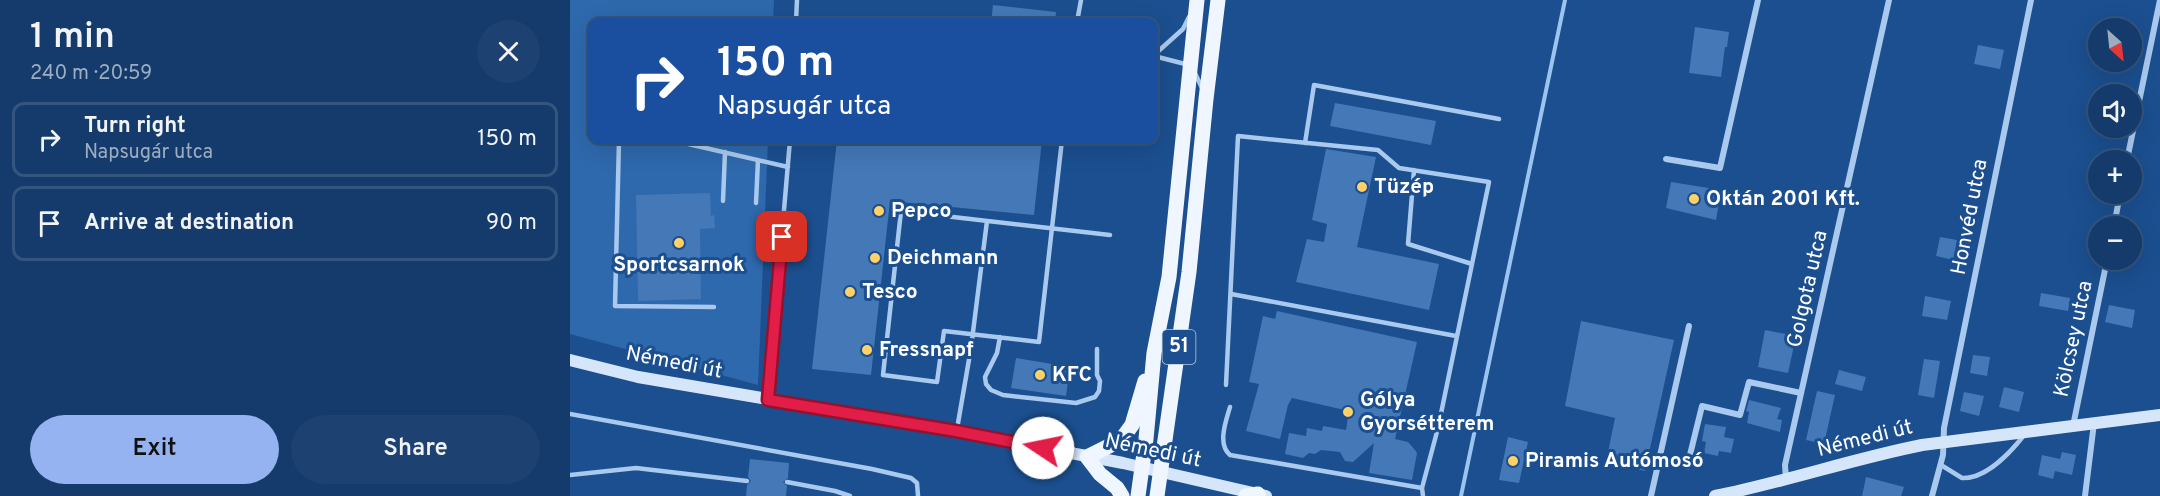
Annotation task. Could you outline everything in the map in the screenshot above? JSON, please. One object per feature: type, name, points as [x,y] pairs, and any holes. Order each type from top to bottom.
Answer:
[{"type":"main road","name":"51","points":[[1138,496],[1154,353],[1169,277],[1194,63],[1196,0]]},
{"type":"main road","name":"51","points":[[1157,496],[1189,272],[1210,45],[1218,0]]},
{"type":"main road","points":[[1122,496],[1087,457],[1121,440],[1132,425],[1154,353]]},
{"type":"main road","name":"Némedi út","points":[[570,360],[638,377],[956,431],[1161,471],[1257,495]]},
{"type":"main road","name":"Némedi út","points":[[1715,496],[1786,480],[1884,452],[1943,441],[2160,415]]},
{"type":"street","points":[[1666,159],[1720,168],[1758,0]]},
{"type":"street","name":"Golgota utca","points":[[1786,480],[1785,465],[1889,0]]},
{"type":"street","name":"Honvéd utca","points":[[1932,496],[1941,465],[1944,428],[2031,0]]},
{"type":"street","points":[[2129,150],[2160,0]]},
{"type":"street","name":"Kölcsey utca","points":[[2073,426],[2105,270]]},
{"type":"street","points":[[1651,496],[1689,326]]},
{"type":"street","points":[[1687,467],[1702,406],[1740,415],[1749,382],[1801,393]]},
{"type":"street","points":[[2085,496],[2094,423]]},
{"type":"lane","points":[[796,18],[797,0]]},
{"type":"lane","points":[[1078,18],[1081,0]]},
{"type":"lane","points":[[1158,51],[1183,29],[1196,0]]},
{"type":"lane","points":[[1158,56],[1194,63],[1206,99]]},
{"type":"lane","points":[[1305,143],[1314,85],[1499,119]]},
{"type":"lane","points":[[1226,385],[1238,136],[1378,150],[1399,168],[1489,182],[1438,428],[1422,488],[1423,496]]},
{"type":"lane","points":[[619,144],[615,306],[714,307]]},
{"type":"lane","points":[[689,144],[788,167]]},
{"type":"lane","points":[[768,400],[790,144]]},
{"type":"lane","points":[[1062,144],[1052,229],[1039,342],[944,331],[937,382],[883,375],[901,211],[1052,229],[1110,235]]},
{"type":"lane","points":[[723,201],[725,152]]},
{"type":"lane","points":[[756,203],[758,160]]},
{"type":"lane","points":[[1414,170],[1408,244],[1472,264]]},
{"type":"lane","points":[[956,431],[973,334],[987,221]]},
{"type":"lane","points":[[1231,294],[1456,336]]},
{"type":"lane","points":[[1000,337],[998,353],[985,377],[986,384],[991,390],[1003,395],[1076,403],[1095,397],[1099,391],[1100,381],[1096,375],[1097,349]]},
{"type":"lane","points":[[1230,407],[1223,444],[1230,455],[1422,488]]},
{"type":"lane","points":[[570,414],[911,478],[917,483],[918,496]]},
{"type":"lane","points":[[1941,465],[1962,478],[1976,476],[2002,459],[2017,445],[2027,431]]},
{"type":"lane","points":[[570,475],[636,468],[747,480]]},
{"type":"lane","points":[[787,482],[850,496]]},
{"type":"shaded area","name":"Sportcsarnok","points":[[570,0],[774,0],[773,18],[588,18],[588,144],[768,144],[758,385],[570,334]]},
{"type":"building","points":[[993,5],[1056,12],[1055,18],[991,18]]},
{"type":"building","points":[[1695,27],[1729,32],[1721,77],[1689,73]]},
{"type":"building","points":[[1978,45],[2004,50],[2000,69],[1974,64]]},
{"type":"building","points":[[1335,103],[1436,121],[1431,145],[1330,126]]},
{"type":"building","name":"Tesco","points":[[837,144],[1042,144],[1034,215],[890,201],[871,375],[812,369]]},
{"type":"building","points":[[1326,149],[1376,157],[1357,247],[1439,264],[1429,310],[1296,282],[1307,239],[1324,242],[1327,224],[1312,220]]},
{"type":"building","name":"Oktán 2001 Kft.","points":[[1671,182],[1721,190],[1716,220],[1666,208]]},
{"type":"building","points":[[710,193],[711,216],[714,215],[715,228],[700,229],[701,299],[638,301],[636,195]]},
{"type":"building","points":[[1940,237],[1957,240],[1953,260],[1936,256]]},
{"type":"building","points":[[2041,293],[2070,298],[2068,311],[2039,306]]},
{"type":"building","points":[[1925,296],[1951,301],[1947,320],[1922,316]]},
{"type":"building","points":[[2109,305],[2135,310],[2132,328],[2105,322]]},
{"type":"building","points":[[1277,311],[1417,342],[1395,439],[1408,442],[1417,453],[1412,480],[1369,473],[1374,443],[1353,462],[1345,461],[1340,452],[1321,450],[1315,454],[1309,453],[1303,458],[1285,454],[1289,433],[1306,436],[1307,428],[1322,431],[1323,426],[1346,430],[1349,411],[1292,398],[1288,405],[1280,439],[1246,431],[1259,384],[1249,382],[1263,316],[1275,319]]},
{"type":"building","points":[[1581,321],[1674,340],[1645,471],[1606,462],[1615,418],[1565,406]]},
{"type":"building","points":[[1765,330],[1796,336],[1788,373],[1758,367]]},
{"type":"building","points":[[1973,355],[1990,357],[1987,376],[1970,373]]},
{"type":"building","points":[[1016,358],[1070,367],[1066,396],[1011,388]]},
{"type":"building","points":[[1924,359],[1940,361],[1934,398],[1918,395]]},
{"type":"building","points":[[1839,370],[1866,377],[1862,391],[1835,384]]},
{"type":"building","points":[[2004,387],[2024,392],[2019,412],[1999,407]]},
{"type":"building","points":[[1817,391],[1835,395],[1824,444],[1806,440]]},
{"type":"building","points":[[1964,392],[1984,396],[1979,416],[1960,411]]},
{"type":"building","points":[[1749,400],[1781,408],[1777,419],[1782,420],[1780,432],[1747,423],[1749,412],[1746,411]]},
{"type":"building","points":[[1705,424],[1726,427],[1724,437],[1734,439],[1731,453],[1719,451],[1718,456],[1704,453],[1706,442],[1702,441]]},
{"type":"building","name":"Piramis Autómosó","points":[[1508,437],[1528,442],[1519,483],[1499,480]]},
{"type":"building","points":[[2062,452],[2076,455],[2072,475],[2055,471],[2053,479],[2038,475],[2042,455],[2060,459]]},
{"type":"building","points":[[750,459],[789,463],[788,478],[783,482],[787,486],[786,496],[746,496],[747,485],[751,481],[748,477]]},
{"type":"building","points":[[1866,477],[1904,487],[1901,496],[1862,496]]},
{"type":"waterway","points":[[1461,496],[1565,0]]},
{"type":"place","name":"Tüzép","points":[[1362,187]]},
{"type":"place","name":"Oktán 2001 Kft.","points":[[1694,199]]},
{"type":"place","name":"Pepco","points":[[879,211]]},
{"type":"place","name":"Sportcsarnok","points":[[679,243]]},
{"type":"place","name":"Deichmann","points":[[875,258]]},
{"type":"place","name":"Tesco","points":[[850,292]]},
{"type":"place","name":"Fressnapf","points":[[867,350]]},
{"type":"place","name":"KFC","points":[[1040,375]]},
{"type":"place","name":"Gólya Gyorsétterem","points":[[1348,412]]},
{"type":"place","name":"Piramis Autómosó","points":[[1513,461]]},
{"type":"route","points":[[782,237],[768,400],[1043,448]]}]
